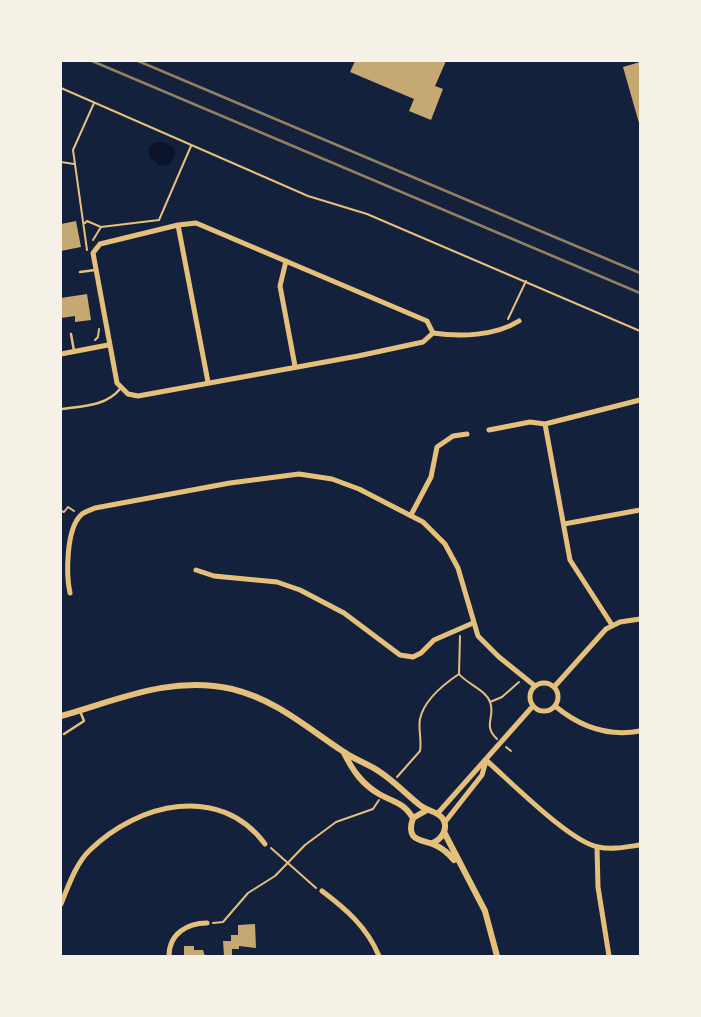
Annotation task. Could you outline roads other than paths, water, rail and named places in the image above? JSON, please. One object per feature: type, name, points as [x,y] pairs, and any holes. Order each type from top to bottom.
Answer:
[{"type":"street","points":[[433,334],[426,321],[196,223],[178,225],[100,244],[92,252],[116,383],[120,389],[128,394],[138,396],[423,342],[433,334],[457,337],[504,328],[519,321]]},
{"type":"street","points":[[178,225],[208,382]]},
{"type":"street","points":[[286,261],[280,286],[295,366]]},
{"type":"street","points":[[61,354],[108,345]]},
{"type":"street","points":[[489,430],[530,422],[545,424],[640,400]]},
{"type":"street","points":[[545,424],[570,560],[612,625]]},
{"type":"street","points":[[411,515],[431,477],[437,447],[454,436],[467,434]]},
{"type":"street","points":[[70,592],[66,568],[74,528],[80,515],[95,508],[230,483],[299,474],[332,479],[359,489],[411,515],[423,522],[445,544],[458,568],[478,636],[499,657],[535,686]]},
{"type":"street","points":[[564,524],[640,510]]},
{"type":"street","points":[[196,570],[214,576],[277,582],[300,590],[344,613],[400,655],[413,657],[421,653],[434,640],[473,623]]},
{"type":"street","points":[[554,687],[600,635],[612,625],[640,619]]},
{"type":"street","points":[[547,683],[554,687],[558,696],[555,706],[545,711],[533,706],[530,697],[535,686],[547,683]]},
{"type":"street","points":[[62,717],[139,692],[187,685],[232,689],[280,707],[344,752],[362,761],[393,782],[426,810],[438,813],[444,822],[444,832],[459,865],[485,911],[497,956]]},
{"type":"street","points":[[438,813],[475,769],[487,760],[533,706]]},
{"type":"street","points":[[555,706],[592,728],[616,733],[640,732]]},
{"type":"street","points":[[344,752],[362,782],[382,796],[403,805],[414,818]]},
{"type":"street","points":[[444,822],[482,775],[487,760]]},
{"type":"street","points":[[487,760],[563,828],[578,838],[597,847],[617,848],[640,845]]},
{"type":"street","points":[[61,904],[88,851],[135,818],[160,808],[184,806],[221,809],[256,831],[265,844]]},
{"type":"street","points":[[426,810],[414,818],[412,830],[414,835],[422,843],[432,843],[440,838],[444,832]]},
{"type":"street","points":[[432,843],[459,865]]},
{"type":"street","points":[[597,847],[598,887],[609,956]]},
{"type":"street","points":[[322,892],[341,906],[360,924],[373,941],[379,956]]},
{"type":"street","points":[[169,956],[172,941],[184,928],[194,923],[207,923]]},
{"type":"lane","points":[[80,272],[95,270]]},
{"type":"lane","points":[[70,334],[74,351]]},
{"type":"lane","points":[[62,410],[105,402],[112,398],[120,389]]},
{"type":"lane","points":[[64,734],[84,721],[80,710]]},
{"type":"water","points":[[155,142],[164,142],[174,148],[175,155],[170,164],[161,166],[151,159],[148,149]]},
{"type":"railway","points":[[92,61],[640,293]]},
{"type":"railway","points":[[138,61],[640,273]]}]
